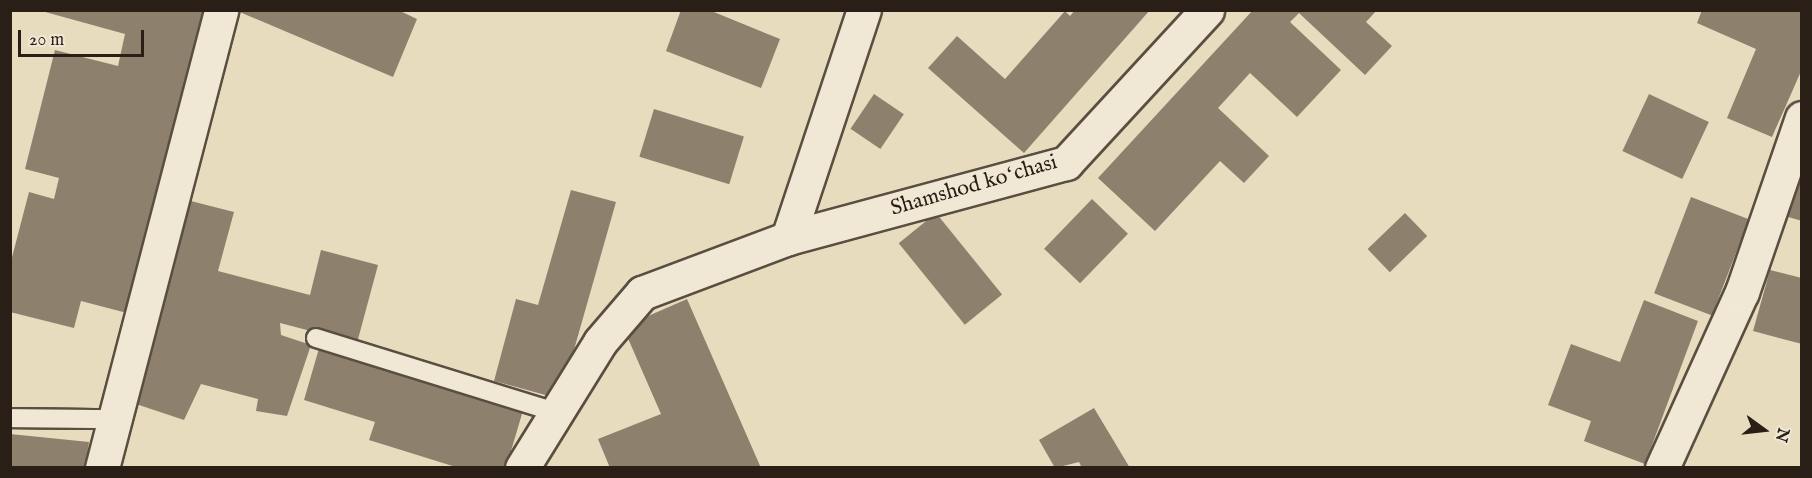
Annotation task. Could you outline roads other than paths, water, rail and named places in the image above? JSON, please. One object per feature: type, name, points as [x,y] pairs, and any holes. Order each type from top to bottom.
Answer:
[{"type":"street","points":[[102,468],[111,418],[221,10]]},
{"type":"street","points":[[788,237],[864,10]]},
{"type":"street","name":"Shamshod koʻchasi","points":[[522,468],[600,342],[642,293],[788,237],[1065,163],[1207,10]]},
{"type":"street","points":[[1662,468],[1742,292],[1802,118]]},
{"type":"lane","points":[[316,338],[555,412]]},
{"type":"lane","points":[[10,418],[111,418]]}]
